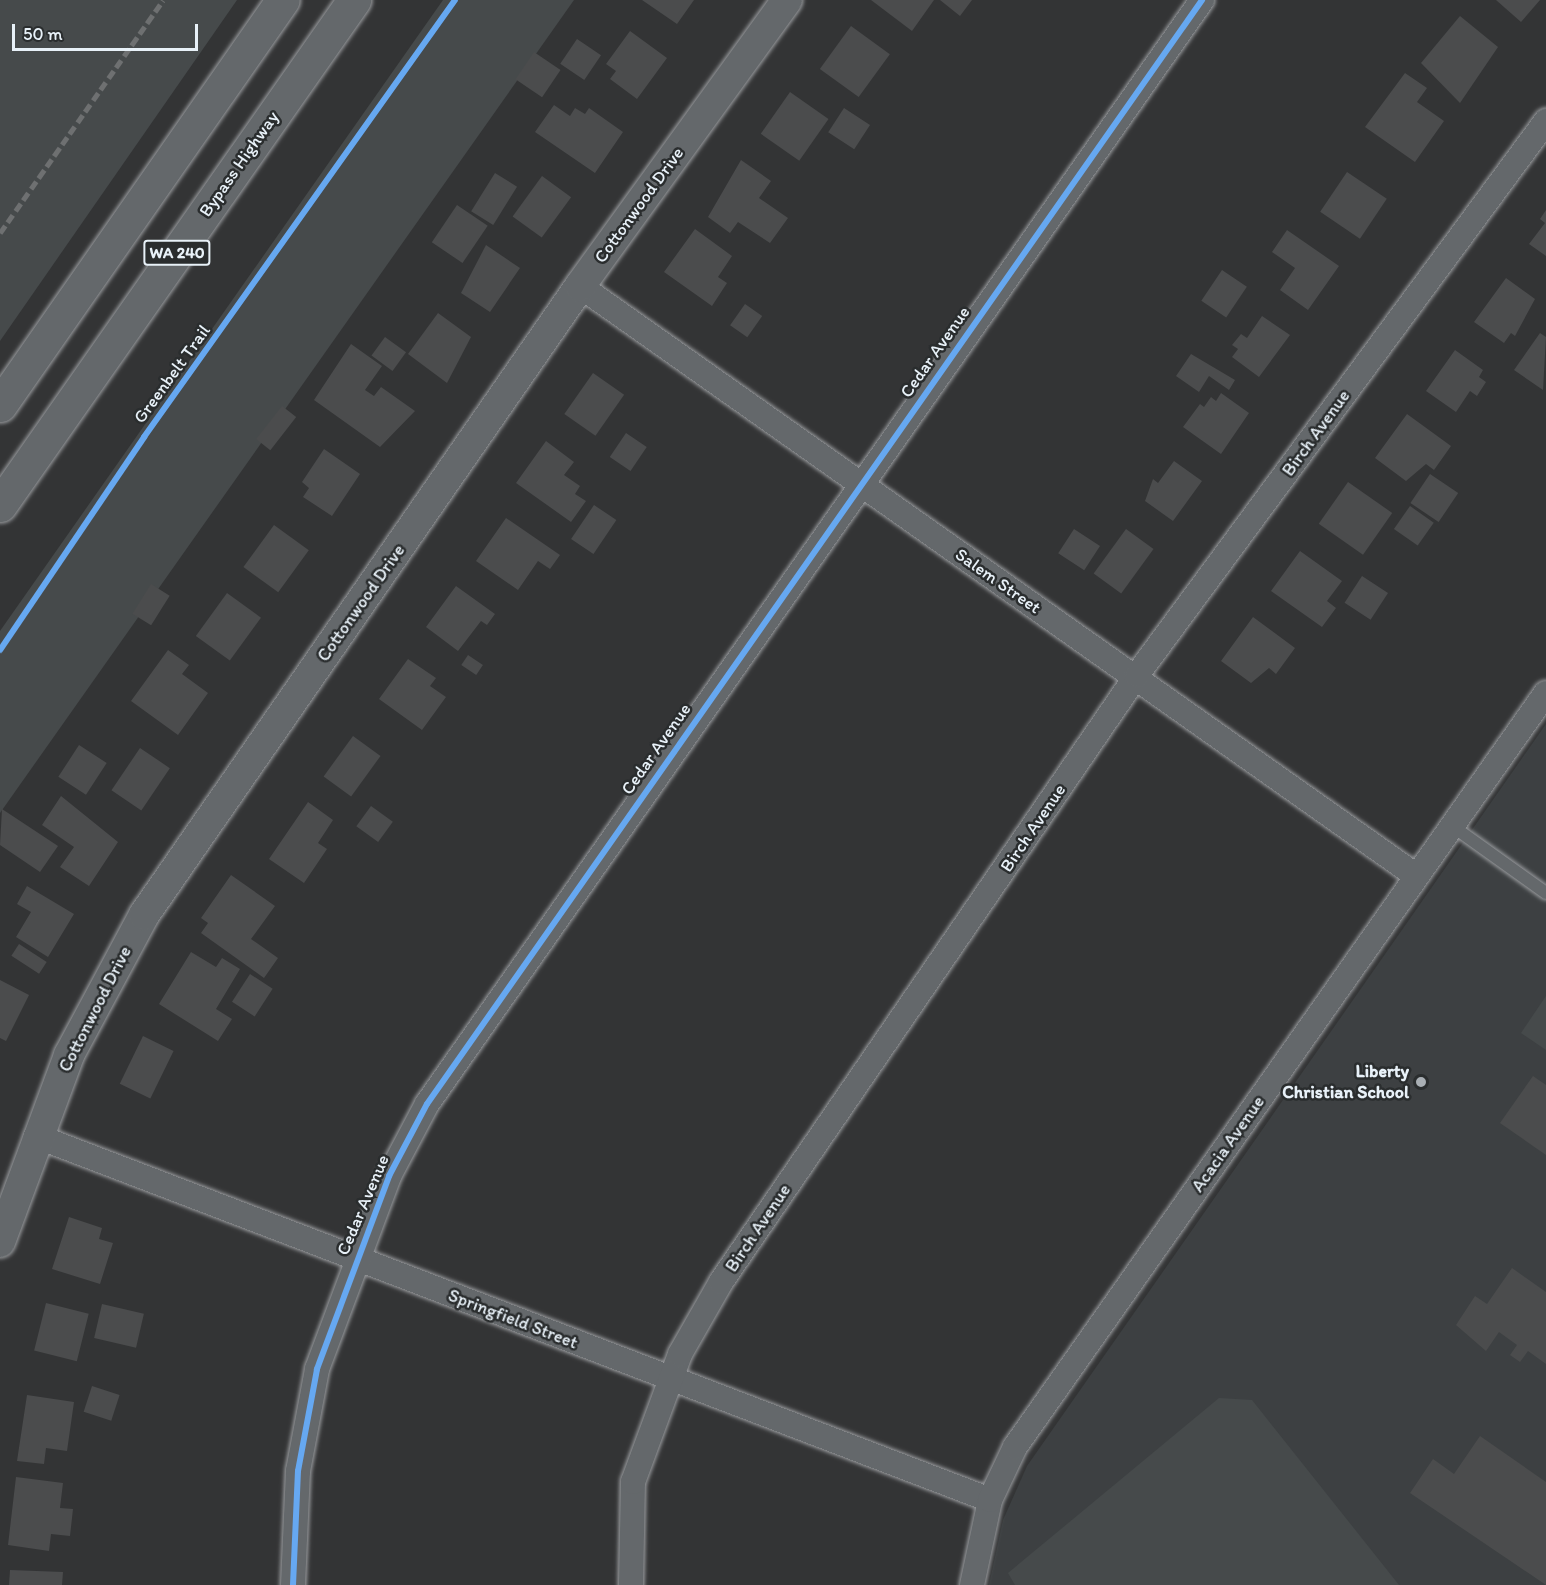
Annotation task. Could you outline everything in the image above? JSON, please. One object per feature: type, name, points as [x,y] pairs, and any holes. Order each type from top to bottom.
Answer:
[{"type":"highway","name":"WA 240","points":[[0,405],[283,0]]},
{"type":"highway","name":"Bypass Highway","points":[[0,505],[354,0]]},
{"type":"street","name":"Cottonwood Drive","points":[[0,1242],[36,1136],[69,1055],[144,915],[580,286],[787,0]]},
{"type":"street","name":"Cedar Avenue","points":[[293,1585],[298,1471],[317,1369],[356,1258],[427,1104],[1202,0]]},
{"type":"street","name":"Birch Avenue","points":[[631,1585],[633,1482],[671,1380],[721,1282],[1137,675],[1546,121]]},
{"type":"street","name":"Salem Street","points":[[580,286],[860,485],[1137,675],[1415,875]]},
{"type":"street","name":"Acacia Avenue","points":[[972,1585],[990,1500],[1016,1448],[1415,875],[1546,693]]},
{"type":"street","name":"Springfield Street","points":[[36,1136],[990,1500]]},
{"type":"lane","points":[[1451,825],[1546,893]]},
{"type":"shaded area","points":[[0,0],[237,0],[0,341]]},
{"type":"shaded area","points":[[443,0],[574,0],[0,813],[0,631]]},
{"type":"shaded area","name":"Liberty Christian School","points":[[1546,724],[1546,1585],[989,1585],[1003,1520],[1027,1466]]},
{"type":"shaded area","points":[[1546,996],[1546,1050],[1521,1033]]},
{"type":"shaded area","points":[[1219,1398],[1252,1400],[1399,1585],[1015,1585],[1008,1573]]},
{"type":"building","points":[[642,0],[694,0],[677,24]]},
{"type":"building","points":[[871,0],[934,0],[912,31]]},
{"type":"building","points":[[940,0],[972,0],[960,16]]},
{"type":"building","points":[[1496,0],[1540,0],[1521,22]]},
{"type":"building","points":[[1460,16],[1498,47],[1460,103],[1421,63]]},
{"type":"building","points":[[851,26],[890,54],[859,97],[820,69]]},
{"type":"building","points":[[630,31],[667,58],[637,99],[610,79],[616,71],[606,64]]},
{"type":"building","points":[[577,39],[601,55],[584,80],[560,64]]},
{"type":"building","points":[[534,52],[561,70],[542,97],[516,79]]},
{"type":"building","points":[[1405,73],[1427,88],[1417,102],[1444,121],[1415,162],[1365,127]]},
{"type":"building","points":[[790,92],[829,119],[799,161],[761,134]]},
{"type":"building","points":[[554,105],[570,116],[575,108],[585,114],[589,108],[623,132],[595,173],[535,132]]},
{"type":"building","points":[[844,108],[870,125],[854,149],[828,132]]},
{"type":"building","points":[[741,160],[771,181],[759,198],[788,218],[770,243],[738,222],[730,233],[708,217]]},
{"type":"building","points":[[1347,172],[1387,199],[1360,239],[1320,212]]},
{"type":"building","points":[[495,173],[517,187],[493,225],[471,211]]},
{"type":"building","points":[[542,176],[571,197],[542,238],[513,216]]},
{"type":"building","points":[[457,205],[488,226],[463,263],[432,242]]},
{"type":"building","points":[[1546,210],[1546,256],[1529,244],[1545,223],[1540,219]]},
{"type":"building","points":[[695,229],[732,256],[718,277],[727,283],[712,306],[664,272]]},
{"type":"building","points":[[1287,230],[1339,266],[1308,310],[1280,290],[1295,268],[1272,252]]},
{"type":"building","points":[[486,245],[520,268],[490,312],[461,293]]},
{"type":"building","points":[[1222,270],[1247,287],[1226,317],[1201,301]]},
{"type":"building","points":[[1506,278],[1535,299],[1515,336],[1511,333],[1504,343],[1474,322]]},
{"type":"building","points":[[745,304],[762,316],[747,337],[730,325]]},
{"type":"building","points":[[438,313],[471,337],[447,383],[408,354]]},
{"type":"building","points":[[1262,316],[1290,335],[1259,377],[1232,357],[1238,349],[1232,345],[1241,334],[1247,338]]},
{"type":"building","points":[[1540,333],[1546,337],[1543,390],[1514,370]]},
{"type":"building","points":[[385,337],[406,352],[393,371],[371,356]]},
{"type":"building","points":[[351,344],[382,366],[365,390],[374,396],[381,387],[415,411],[380,447],[314,400]]},
{"type":"building","points":[[1455,350],[1483,370],[1479,377],[1486,382],[1477,396],[1470,391],[1456,412],[1426,391]]},
{"type":"building","points":[[1191,354],[1235,380],[1229,390],[1209,376],[1199,392],[1176,376]]},
{"type":"building","points":[[593,373],[624,395],[595,436],[564,414]]},
{"type":"building","points":[[1221,393],[1249,413],[1221,454],[1183,427],[1200,404],[1204,407],[1211,397],[1216,401]]},
{"type":"building","points":[[282,406],[296,417],[270,450],[256,439]]},
{"type":"building","points":[[1407,414],[1451,446],[1434,470],[1426,464],[1406,481],[1375,458]]},
{"type":"building","points":[[626,433],[647,447],[631,471],[610,457]]},
{"type":"building","points":[[546,441],[574,462],[564,475],[580,486],[575,494],[586,501],[571,522],[516,483]]},
{"type":"building","points":[[324,449],[360,474],[332,516],[303,497],[309,488],[302,482]]},
{"type":"building","points":[[1174,461],[1202,481],[1173,521],[1145,501],[1153,479],[1158,483]]},
{"type":"building","points":[[1430,474],[1458,493],[1439,522],[1410,503]]},
{"type":"building","points":[[1348,482],[1392,513],[1363,555],[1319,524]]},
{"type":"building","points":[[594,505],[616,520],[593,554],[571,539]]},
{"type":"building","points":[[1410,506],[1434,523],[1418,546],[1394,529]]},
{"type":"building","points":[[506,518],[560,555],[550,569],[538,561],[518,590],[476,561]]},
{"type":"building","points":[[274,525],[309,550],[278,592],[243,567]]},
{"type":"building","points":[[1074,529],[1100,546],[1084,570],[1058,553]]},
{"type":"building","points":[[1126,529],[1154,549],[1121,593],[1094,573]]},
{"type":"building","points":[[1300,551],[1342,581],[1327,601],[1336,608],[1322,627],[1271,591]]},
{"type":"building","points":[[1362,576],[1388,593],[1371,620],[1345,603]]},
{"type":"building","points":[[151,584],[170,596],[151,625],[132,614]]},
{"type":"building","points":[[456,586],[495,614],[487,625],[481,621],[458,651],[426,627]]},
{"type":"building","points":[[227,593],[261,618],[230,661],[196,636]]},
{"type":"building","points":[[1253,617],[1295,648],[1276,674],[1269,668],[1251,683],[1221,661]]},
{"type":"building","points":[[168,650],[189,665],[182,674],[208,693],[178,735],[131,701]]},
{"type":"building","points":[[468,655],[483,665],[476,675],[461,665]]},
{"type":"building","points":[[408,659],[436,678],[430,686],[446,697],[422,730],[379,699]]},
{"type":"building","points":[[353,736],[381,756],[351,796],[324,776]]},
{"type":"building","points":[[79,745],[107,763],[86,795],[58,777]]},
{"type":"building","points":[[140,748],[170,768],[141,810],[111,790]]},
{"type":"building","points":[[61,796],[118,842],[89,886],[60,867],[74,847],[42,825]]},
{"type":"building","points":[[308,802],[333,820],[318,843],[327,849],[304,883],[269,859]]},
{"type":"building","points":[[371,806],[393,822],[378,842],[356,826]]},
{"type":"building","points":[[2,809],[58,846],[40,872],[0,845]]},
{"type":"building","points":[[231,875],[275,906],[251,939],[278,958],[264,978],[201,933],[208,923],[201,918]]},
{"type":"building","points":[[27,886],[74,914],[48,957],[16,937],[31,912],[17,904]]},
{"type":"building","points":[[19,944],[47,962],[39,974],[11,956]]},
{"type":"building","points":[[191,952],[216,967],[222,958],[240,969],[216,1009],[232,1019],[218,1041],[159,1004]]},
{"type":"building","points":[[250,974],[273,989],[255,1016],[232,1002]]},
{"type":"building","points":[[0,980],[29,995],[6,1041],[0,1038]]},
{"type":"building","points":[[143,1036],[174,1051],[150,1099],[120,1084]]},
{"type":"building","points":[[1533,1076],[1546,1085],[1546,1155],[1500,1123]]},
{"type":"building","points":[[69,1217],[102,1228],[99,1239],[113,1243],[100,1284],[52,1269]]},
{"type":"building","points":[[1512,1268],[1546,1292],[1546,1364],[1528,1351],[1520,1362],[1510,1355],[1517,1345],[1499,1332],[1486,1351],[1456,1325],[1475,1296],[1487,1304]]},
{"type":"building","points":[[46,1303],[89,1314],[77,1361],[34,1351]]},
{"type":"building","points":[[102,1304],[144,1314],[136,1348],[94,1338]]},
{"type":"building","points":[[92,1386],[120,1395],[111,1421],[84,1412]]},
{"type":"building","points":[[27,1395],[74,1402],[67,1451],[46,1448],[44,1464],[17,1461]]},
{"type":"building","points":[[1480,1436],[1546,1482],[1546,1585],[1410,1493],[1433,1459],[1454,1474]]},
{"type":"building","points":[[16,1477],[63,1483],[60,1508],[73,1509],[70,1536],[51,1534],[49,1551],[8,1545]]},
{"type":"building","points":[[10,1570],[63,1572],[62,1585],[9,1585]]},
{"type":"railway","points":[[0,233],[163,0]]},
{"type":"cycle path","name":"Greenbelt Trail","points":[[0,650],[144,437],[455,0]]},
{"type":"cycle path","points":[[293,1585],[298,1471],[317,1369],[389,1176],[427,1104],[1202,0]]},
{"type":"place","name":"Liberty Christian School","points":[[1421,1082]]}]
